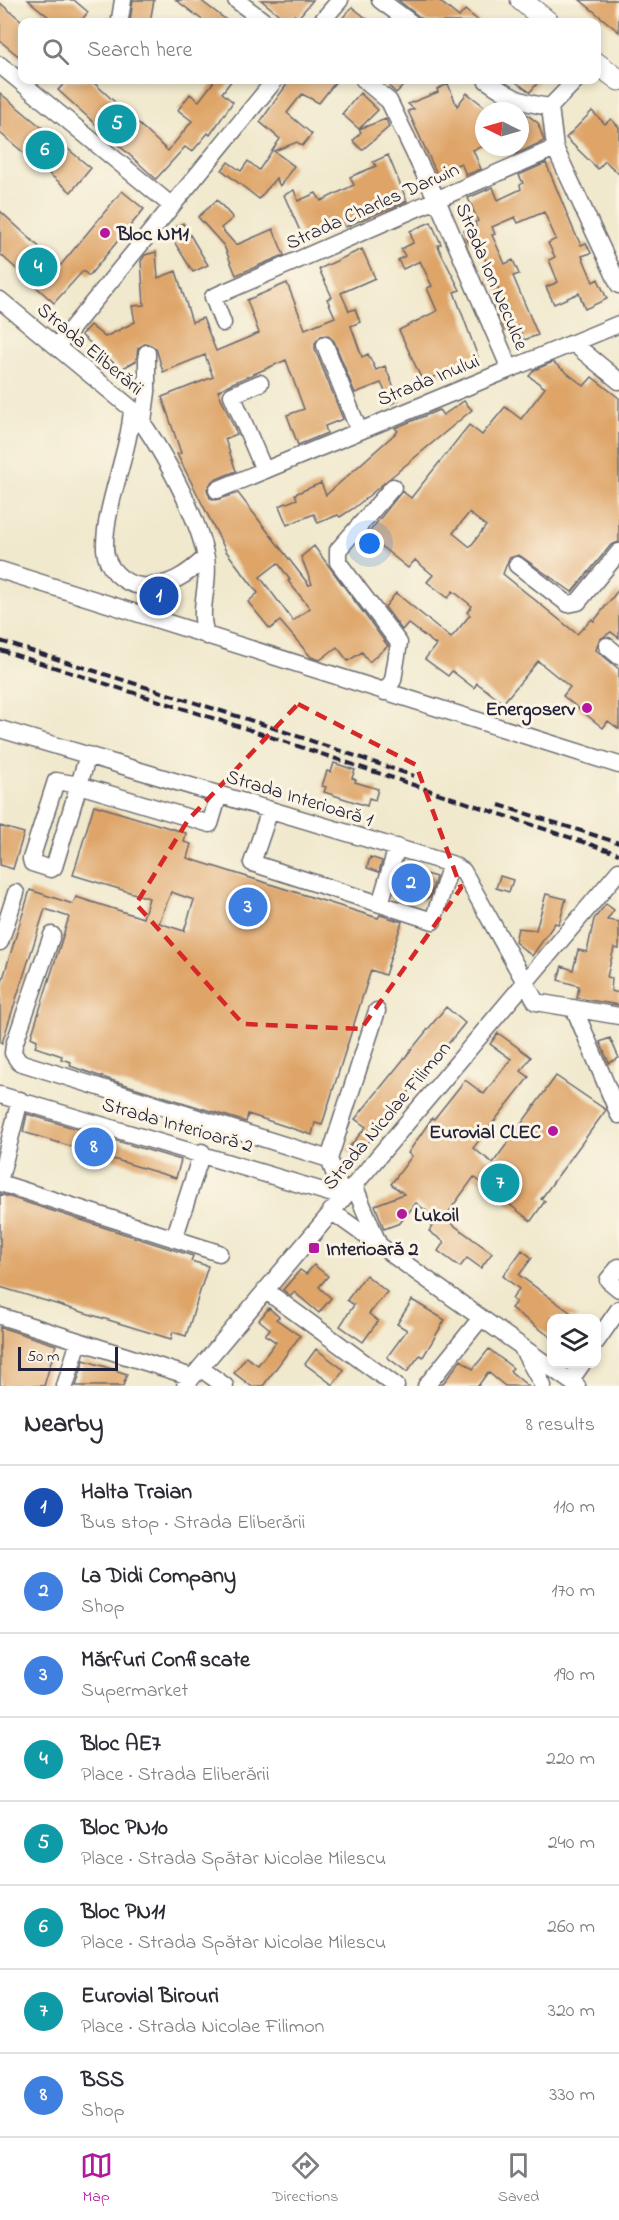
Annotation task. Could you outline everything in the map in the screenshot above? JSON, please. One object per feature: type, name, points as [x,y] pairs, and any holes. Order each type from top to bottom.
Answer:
[{"type":"main road","points":[[521,0],[543,18]]},
{"type":"main road","points":[[601,66],[619,80]]},
{"type":"street","points":[[120,18],[123,0]]},
{"type":"street","points":[[236,0],[260,18]]},
{"type":"street","points":[[324,18],[340,0]]},
{"type":"street","points":[[380,0],[405,18]]},
{"type":"street","points":[[0,65],[18,80]]},
{"type":"street","points":[[23,84],[172,206]]},
{"type":"street","points":[[58,345],[272,84]]},
{"type":"street","name":"Strada Ion Neculce","points":[[369,84],[389,101],[437,200],[510,369]]},
{"type":"street","points":[[491,84],[510,98],[526,104],[550,107]]},
{"type":"street","points":[[550,107],[572,84]]},
{"type":"street","points":[[550,107],[555,148],[619,285]]},
{"type":"street","name":"Strada Charles Darwin","points":[[223,323],[213,297],[555,148]]},
{"type":"street","name":"Strada Eliberării","points":[[0,300],[58,345],[138,415],[186,503],[206,557],[202,616],[207,636]]},
{"type":"street","name":"Strada Inului","points":[[217,490],[619,324]]},
{"type":"street","points":[[573,343],[619,381]]},
{"type":"street","points":[[325,345],[359,431]]},
{"type":"street","points":[[147,353],[138,415],[130,433],[107,528],[105,552],[111,567],[121,578],[136,585],[154,587],[175,581],[191,571],[206,557]]},
{"type":"street","points":[[259,472],[232,395],[260,383]]},
{"type":"street","points":[[385,692],[393,680],[399,643],[338,562],[336,556],[338,550],[393,487]]},
{"type":"street","points":[[517,565],[568,604],[578,602],[619,552]]},
{"type":"street","points":[[0,570],[619,765]]},
{"type":"street","name":"Strada Interioară 1","points":[[0,729],[452,864]]},
{"type":"street","points":[[88,755],[79,784],[54,867],[51,869],[32,863],[31,859],[56,783],[79,784],[210,824],[219,794]]},
{"type":"street","points":[[270,810],[252,863],[434,921],[452,864],[463,871],[536,1002],[619,1016]]},
{"type":"street","points":[[380,904],[396,847]]},
{"type":"street","name":"Strada Nicolae Filimon","points":[[192,1377],[619,871]]},
{"type":"street","points":[[0,942],[16,893]]},
{"type":"street","points":[[52,935],[14,1045],[13,1053],[19,1062],[328,1159],[349,1191],[378,1244]]},
{"type":"street","points":[[574,1008],[619,1115]]},
{"type":"street","points":[[328,1159],[377,1011]]},
{"type":"street","name":"Strada Interioară 2","points":[[0,1095],[349,1191]]},
{"type":"street","points":[[0,1178],[20,1100]]},
{"type":"street","points":[[174,1239],[202,1152]]},
{"type":"street","points":[[0,1183],[219,1253]]},
{"type":"street","points":[[331,1210],[574,1384],[580,1368]]},
{"type":"street","points":[[619,1267],[608,1280],[619,1289]]},
{"type":"street","points":[[265,1290],[396,1386]]},
{"type":"street","points":[[601,1336],[619,1309]]},
{"type":"street","points":[[0,1316],[225,1386]]},
{"type":"street","points":[[426,1386],[481,1318]]},
{"type":"street","points":[[65,1386],[79,1341]]},
{"type":"street","points":[[522,1347],[543,1386]]},
{"type":"highlighted area","points":[[298,704],[416,765],[461,888],[361,1029],[243,1024],[136,904],[188,820]]},
{"type":"building","points":[[28,0],[74,0],[88,12],[83,18],[50,18]]},
{"type":"building","points":[[133,0],[154,0],[151,18],[131,18]]},
{"type":"building","points":[[176,0],[200,0],[224,18],[200,18]]},
{"type":"building","points":[[261,0],[313,0],[298,18],[294,15],[291,18],[283,18]]},
{"type":"building","points":[[398,0],[438,0],[459,17],[465,10],[475,18],[421,18]]},
{"type":"building","points":[[580,0],[619,0],[619,32]]},
{"type":"building","points":[[0,3],[18,18],[18,56],[0,41]]},
{"type":"building","points":[[352,7],[366,18],[342,18]]},
{"type":"building","points":[[64,84],[95,84],[168,151],[192,121],[178,110],[190,94],[199,101],[212,84],[229,84],[222,93],[233,102],[210,135],[208,133],[192,152],[185,147],[156,179],[58,90]]},
{"type":"building","points":[[287,84],[334,84],[319,103],[302,94],[287,113],[312,134],[302,146],[297,142],[274,151],[294,166],[280,186],[276,178],[259,199],[222,170],[228,162],[241,171],[248,161],[259,170],[280,139],[260,122]]},
{"type":"building","points":[[391,84],[405,84],[396,93],[390,87]]},
{"type":"building","points":[[448,84],[457,106],[467,93],[479,102],[475,102],[475,149],[473,150],[481,169],[466,175],[461,163],[437,174],[408,111],[414,109],[408,104],[438,92],[437,89]]},
{"type":"building","points":[[519,84],[537,84],[530,92]]},
{"type":"building","points":[[0,93],[91,168],[71,192],[0,133]]},
{"type":"building","points":[[360,93],[378,110],[359,129],[342,114]]},
{"type":"building","points":[[592,111],[605,124],[611,119],[619,127],[619,174],[605,161],[598,169],[566,138]]},
{"type":"building","points":[[529,116],[538,123],[544,141],[529,148]]},
{"type":"building","points":[[386,119],[389,127],[362,150],[353,141],[361,132],[359,129]]},
{"type":"building","points":[[388,155],[407,201],[345,227],[343,223],[304,240],[284,195],[294,190],[298,201],[316,193],[321,201],[354,185],[350,177],[376,166],[373,162]]},
{"type":"building","points":[[546,163],[581,245],[586,243],[591,253],[582,256],[593,282],[598,279],[607,299],[585,309],[579,293],[554,304],[546,287],[558,282],[549,260],[555,257],[548,243],[556,239],[544,212],[518,223],[515,217],[492,227],[495,234],[492,235],[505,264],[513,260],[519,274],[513,276],[538,335],[524,340],[518,326],[506,331],[497,310],[505,306],[496,284],[492,286],[486,272],[490,270],[477,240],[469,243],[464,231],[476,226],[475,222],[478,221],[468,198],[493,187],[498,200],[521,189],[520,185],[523,183],[519,175]]},
{"type":"building","points":[[122,191],[144,209],[89,276],[83,271],[54,303],[0,254],[0,211],[60,266]]},
{"type":"building","points":[[217,200],[233,218],[221,228],[236,245],[273,229],[284,255],[236,275],[224,246],[198,217]]},
{"type":"building","points":[[431,222],[441,244],[438,245],[439,249],[460,290],[454,292],[478,357],[423,382],[399,330],[437,311],[427,288],[432,286],[420,261],[403,269],[398,260],[405,256],[401,249],[413,243],[410,231]]},
{"type":"building","points":[[183,223],[208,265],[193,272],[168,232]]},
{"type":"building","points":[[362,249],[375,278],[341,293],[349,311],[355,309],[360,322],[351,326],[362,357],[368,354],[376,370],[385,366],[399,400],[391,404],[381,383],[355,393],[334,341],[327,335],[321,336],[315,343],[315,349],[343,419],[325,426],[327,433],[298,445],[287,415],[304,409],[286,360],[228,385],[218,391],[237,434],[225,439],[236,471],[212,481],[207,489],[210,498],[216,500],[238,493],[309,585],[312,584],[301,557],[314,546],[388,646],[369,662],[362,652],[348,661],[337,647],[320,660],[311,657],[280,621],[270,629],[248,602],[258,593],[226,551],[177,454],[181,453],[162,397],[213,377],[205,355],[163,372],[156,348],[146,343],[138,348],[136,361],[121,369],[81,335],[90,325],[105,337],[135,322],[132,306],[144,305],[141,261],[145,255],[156,252],[158,278],[176,271],[192,322],[203,318],[216,351],[259,333],[247,300],[287,283],[305,329],[335,317],[327,299],[332,297],[319,269]],"holes":[[[278,563],[290,580],[288,581],[310,608],[293,621],[260,577]]]},
{"type":"building","points":[[553,362],[584,386],[592,377],[619,398],[619,542],[611,545],[572,592],[519,555],[509,558],[503,574],[577,634],[592,619],[594,621],[619,589],[619,638],[611,632],[599,640],[596,650],[619,669],[619,729],[608,721],[603,728],[563,696],[570,687],[538,661],[503,703],[477,683],[474,688],[452,671],[448,676],[425,659],[436,645],[408,623],[402,630],[385,607],[396,593],[451,638],[470,615],[467,612],[472,606],[453,591],[448,598],[427,582],[433,575],[415,560],[408,568],[367,535],[402,491],[411,498],[469,425],[482,435],[505,407],[521,419],[545,388],[529,376],[534,370]],"holes":[[[469,513],[486,526],[470,547],[453,533]]]},
{"type":"building","points":[[464,401],[472,410],[354,508],[340,517],[338,515],[318,523],[314,514],[287,525],[279,506],[297,499],[295,494],[321,483],[326,495],[398,431],[395,428],[439,410],[443,415]]},
{"type":"building","points":[[334,763],[355,770],[352,778],[356,780],[355,782],[378,789],[375,800],[369,798],[367,806],[324,792],[326,787],[322,786],[327,771],[331,772]]},
{"type":"building","points":[[94,805],[186,833],[184,842],[191,844],[187,858],[378,918],[380,915],[402,922],[385,975],[371,970],[322,1125],[315,1123],[312,1135],[248,1114],[246,1122],[114,1081],[70,1066],[71,1062],[61,1059],[62,1056],[35,1047],[37,1040],[31,1037],[69,917],[45,909],[2,1043],[0,1042],[0,988],[30,890],[73,904],[76,897],[143,918],[149,898],[73,875]],"holes":[[[171,892],[194,900],[184,931],[159,923]]]},
{"type":"building","points":[[0,826],[24,833],[13,869],[0,865]]},
{"type":"building","points":[[370,857],[382,861],[379,872],[367,868]]},
{"type":"building","points":[[402,867],[436,877],[430,897],[423,900],[395,892]]},
{"type":"building","points":[[500,876],[513,880],[509,892],[496,888]]},
{"type":"building","points":[[546,894],[566,899],[559,924],[555,923],[532,956],[515,942],[518,928],[536,930]]},
{"type":"building","points":[[606,904],[614,910],[607,920],[619,922],[619,949],[614,948],[607,977],[612,978],[611,991],[619,993],[619,1005],[577,998],[579,986],[558,980],[562,966],[573,970],[578,950],[587,952],[594,919]]},
{"type":"building","points":[[446,1007],[465,1023],[356,1157],[347,1150],[366,1127],[355,1119]]},
{"type":"building","points":[[498,1033],[531,1057],[521,1071],[529,1077],[473,1148],[493,1163],[556,1076],[606,1110],[541,1199],[545,1201],[531,1221],[474,1177],[444,1218],[492,1253],[481,1268],[467,1258],[460,1267],[438,1251],[444,1242],[429,1231],[437,1219],[416,1203],[400,1223],[384,1229],[375,1205],[404,1194],[391,1184],[412,1156],[408,1153],[432,1118],[434,1119],[465,1080],[484,1094],[511,1059],[490,1044]]},
{"type":"building","points":[[610,1038],[619,1058],[609,1063],[600,1042]]},
{"type":"building","points":[[27,1114],[181,1160],[176,1178],[23,1132]]},
{"type":"building","points":[[0,1194],[193,1256],[191,1261],[208,1266],[186,1336],[173,1332],[171,1339],[0,1287]]},
{"type":"building","points":[[522,1250],[532,1258],[519,1275],[573,1314],[547,1314],[547,1334],[511,1308],[516,1302],[512,1299],[519,1289],[503,1276]]},
{"type":"building","points":[[314,1265],[328,1276],[319,1287],[331,1298],[319,1313],[294,1292],[291,1296],[283,1290],[300,1270],[306,1274]]},
{"type":"building","points":[[366,1275],[387,1292],[369,1314],[378,1321],[363,1342],[340,1326],[354,1305],[347,1300]]},
{"type":"building","points":[[412,1300],[445,1320],[423,1357],[420,1355],[407,1372],[387,1357],[407,1330],[397,1324]]},
{"type":"building","points":[[269,1308],[279,1317],[276,1319],[300,1336],[263,1386],[251,1386],[234,1373],[246,1357],[258,1365],[276,1342],[265,1335],[270,1329],[259,1320]]},
{"type":"building","points":[[0,1327],[56,1345],[44,1386],[0,1386]]},
{"type":"building","points":[[316,1349],[344,1370],[333,1385],[305,1364]]},
{"type":"building","points":[[489,1349],[513,1368],[510,1371],[528,1386],[505,1386],[488,1372],[478,1386],[441,1386],[461,1360],[473,1369]]},
{"type":"building","points":[[84,1360],[127,1374],[123,1386],[76,1386]]},
{"type":"railway","points":[[0,641],[259,723],[414,776]]},
{"type":"railway","points":[[0,650],[253,731],[619,854]]},
{"type":"railway","points":[[499,805],[619,843]]},
{"type":"place","name":"Bloc PN10","points":[[117,124]]},
{"type":"place","name":"Bloc PN11","points":[[45,150]]},
{"type":"place","name":"Bloc NM1","points":[[105,233]]},
{"type":"place","name":"Bloc AE7","points":[[38,267]]},
{"type":"place","name":"Halta Traian","points":[[159,596]]},
{"type":"place","name":"Energoserv","points":[[587,708]]},
{"type":"place","name":"La Didi Company","points":[[411,883]]},
{"type":"place","name":"Mărfuri Confiscate","points":[[248,907]]},
{"type":"place","name":"Eurovial CLEC","points":[[553,1131]]},
{"type":"place","name":"BSS","points":[[94,1147]]},
{"type":"place","name":"Eurovial Birouri","points":[[500,1183]]},
{"type":"place","name":"Lukoil","points":[[402,1214]]},
{"type":"place","name":"Interioară 2","points":[[314,1248]]}]
